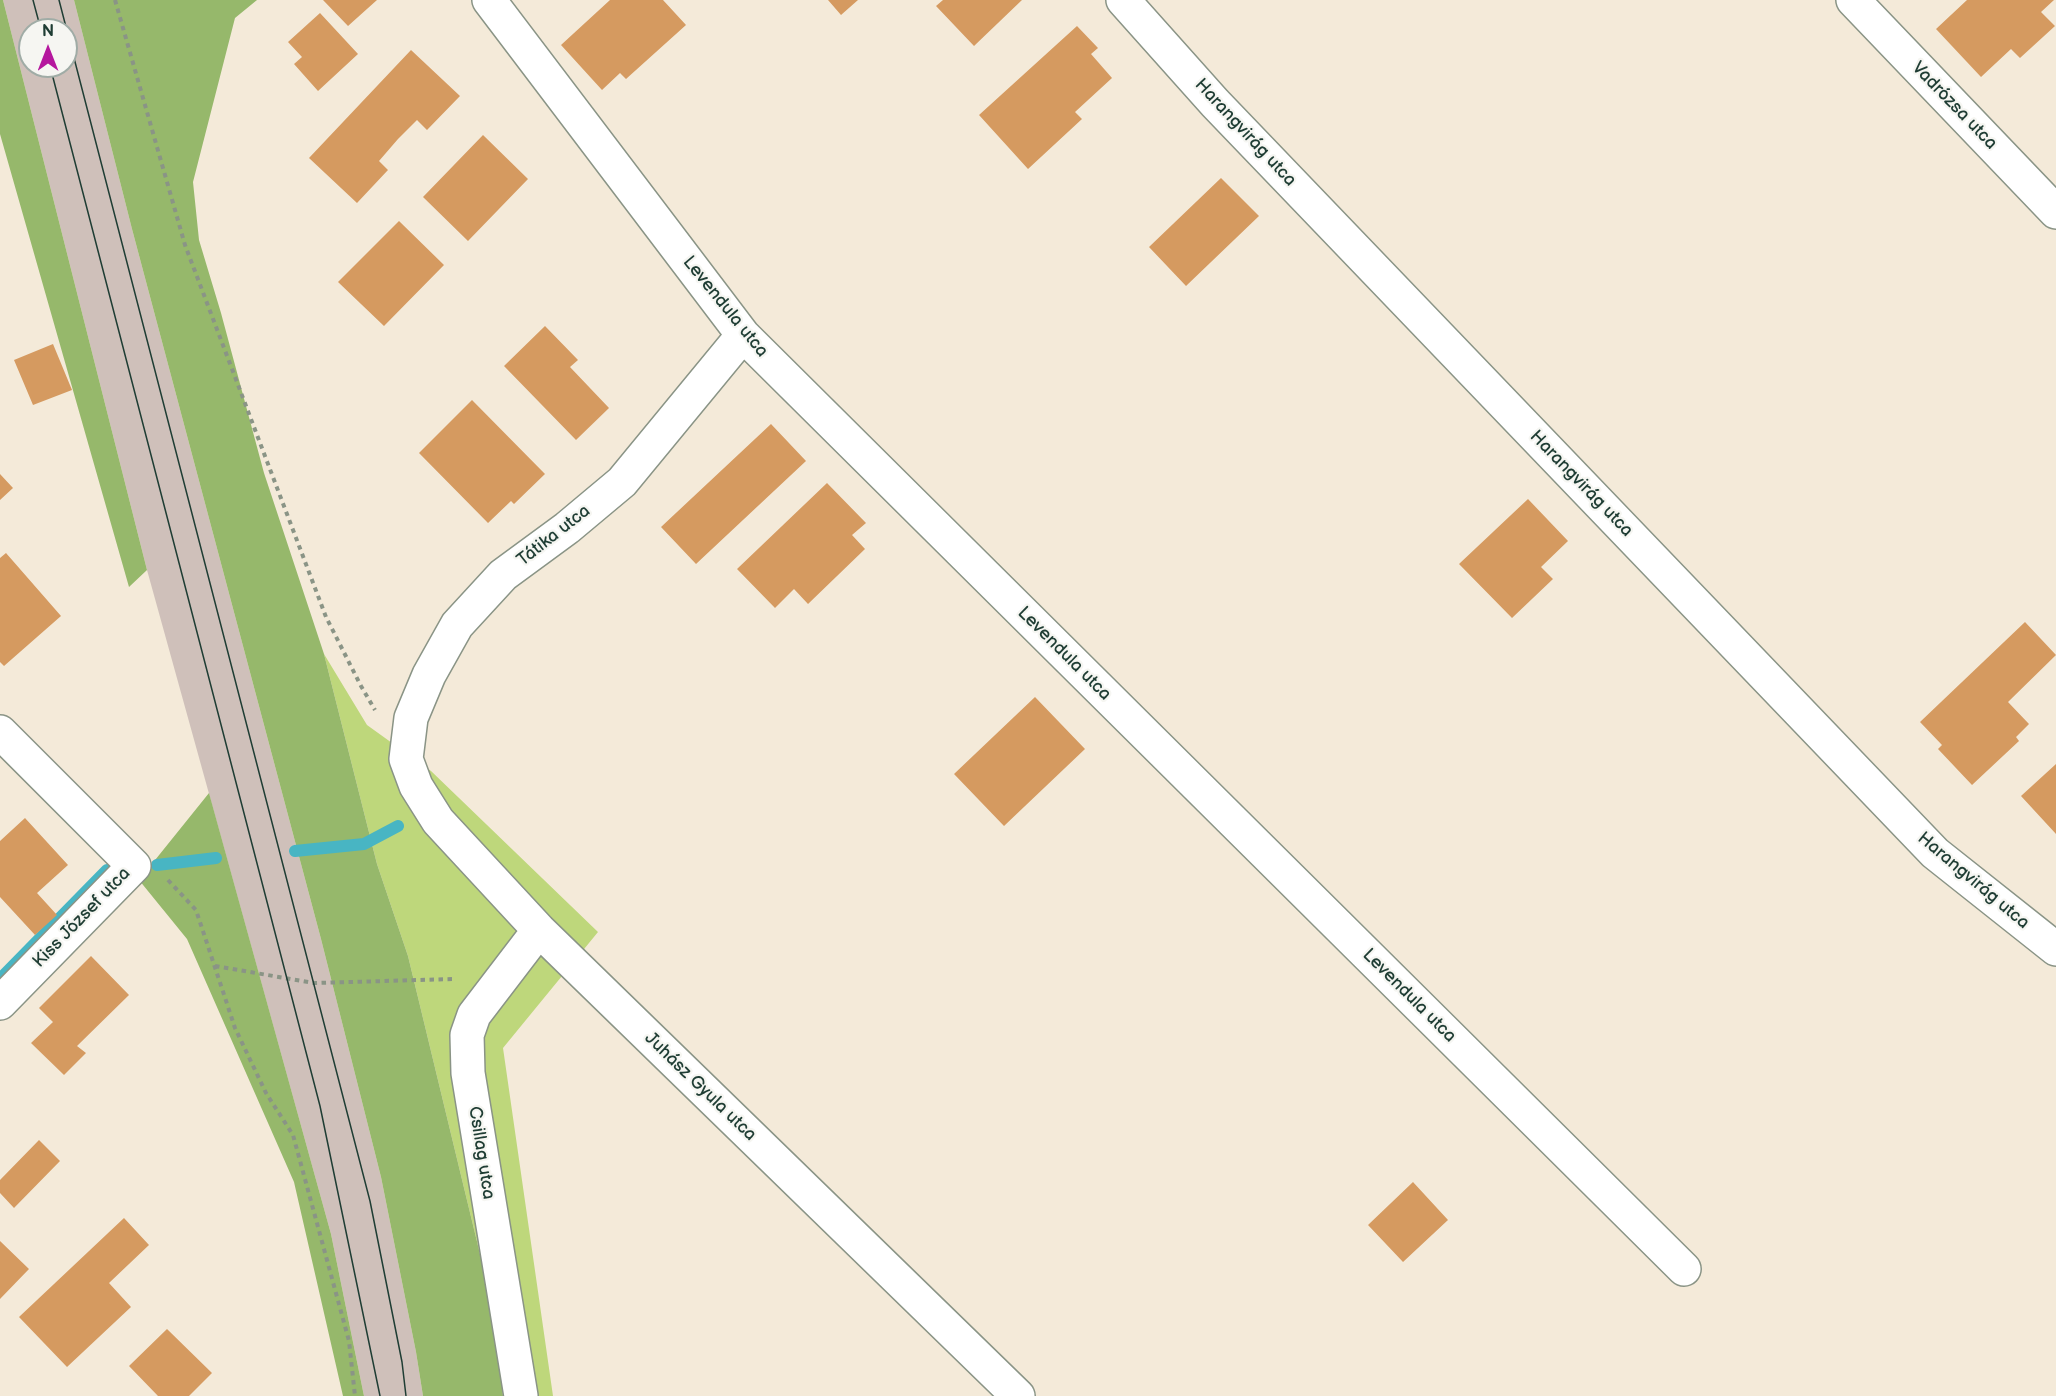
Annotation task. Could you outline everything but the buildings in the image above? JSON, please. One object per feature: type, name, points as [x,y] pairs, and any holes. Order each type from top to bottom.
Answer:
[{"type":"street","name":"Levendula utca","points":[[489,0],[743,335],[1684,1269]]},
{"type":"street","name":"Harangvirág utca","points":[[1123,0],[1215,103],[1935,854],[2056,949]]},
{"type":"street","name":"Vadrózsa utca","points":[[1853,0],[2056,212]]},
{"type":"street","name":"Tátika utca","points":[[406,759],[411,718],[429,675],[457,625],[503,575],[567,528],[622,482],[743,335]]},
{"type":"street","name":"Kiss József utca","points":[[0,732],[134,866],[0,1003]]},
{"type":"street","name":"Juhász Gyula utca","points":[[406,759],[416,786],[438,821],[538,930],[1018,1396]]},
{"type":"street","name":"Csillag utca","points":[[521,1396],[468,1073],[467,1035],[474,1016],[538,930]]},
{"type":"path","points":[[115,0],[185,245],[326,617],[361,686],[406,759]]},
{"type":"path","points":[[134,866],[169,881],[196,910],[235,1028],[266,1093],[293,1135],[349,1341],[355,1396]]},
{"type":"path","points":[[215,966],[314,983],[501,978]]},
{"type":"shaded area","points":[[3,0],[74,0],[132,229],[321,939],[381,1177],[423,1396],[364,1396],[331,1234],[147,570],[23,78],[78,78],[78,18],[18,18],[18,59]]},
{"type":"green space","points":[[0,0],[3,0],[18,59],[18,78],[23,78],[147,570],[129,587],[0,134]]},
{"type":"green space","points":[[74,0],[257,0],[235,18],[193,182],[199,240],[264,473],[324,654],[377,864],[408,956],[494,1312],[503,1396],[423,1396],[381,1177],[321,939],[132,229]]},
{"type":"green space","points":[[324,654],[367,725],[431,771],[598,932],[503,1048],[553,1396],[503,1396],[494,1312],[408,956],[377,864]]},
{"type":"green space","points":[[209,793],[331,1234],[364,1396],[343,1396],[294,1182],[187,939],[139,880]]},
{"type":"waterway","points":[[295,851],[364,844],[398,826]]},
{"type":"waterway","points":[[157,865],[216,858]]},
{"type":"waterway","points":[[0,979],[107,870]]},
{"type":"tram line","points":[[33,0],[38,18]]},
{"type":"tram line","points":[[59,0],[370,1201],[402,1362],[406,1396]]},
{"type":"tram line","points":[[53,78],[320,1106],[380,1396]]}]
